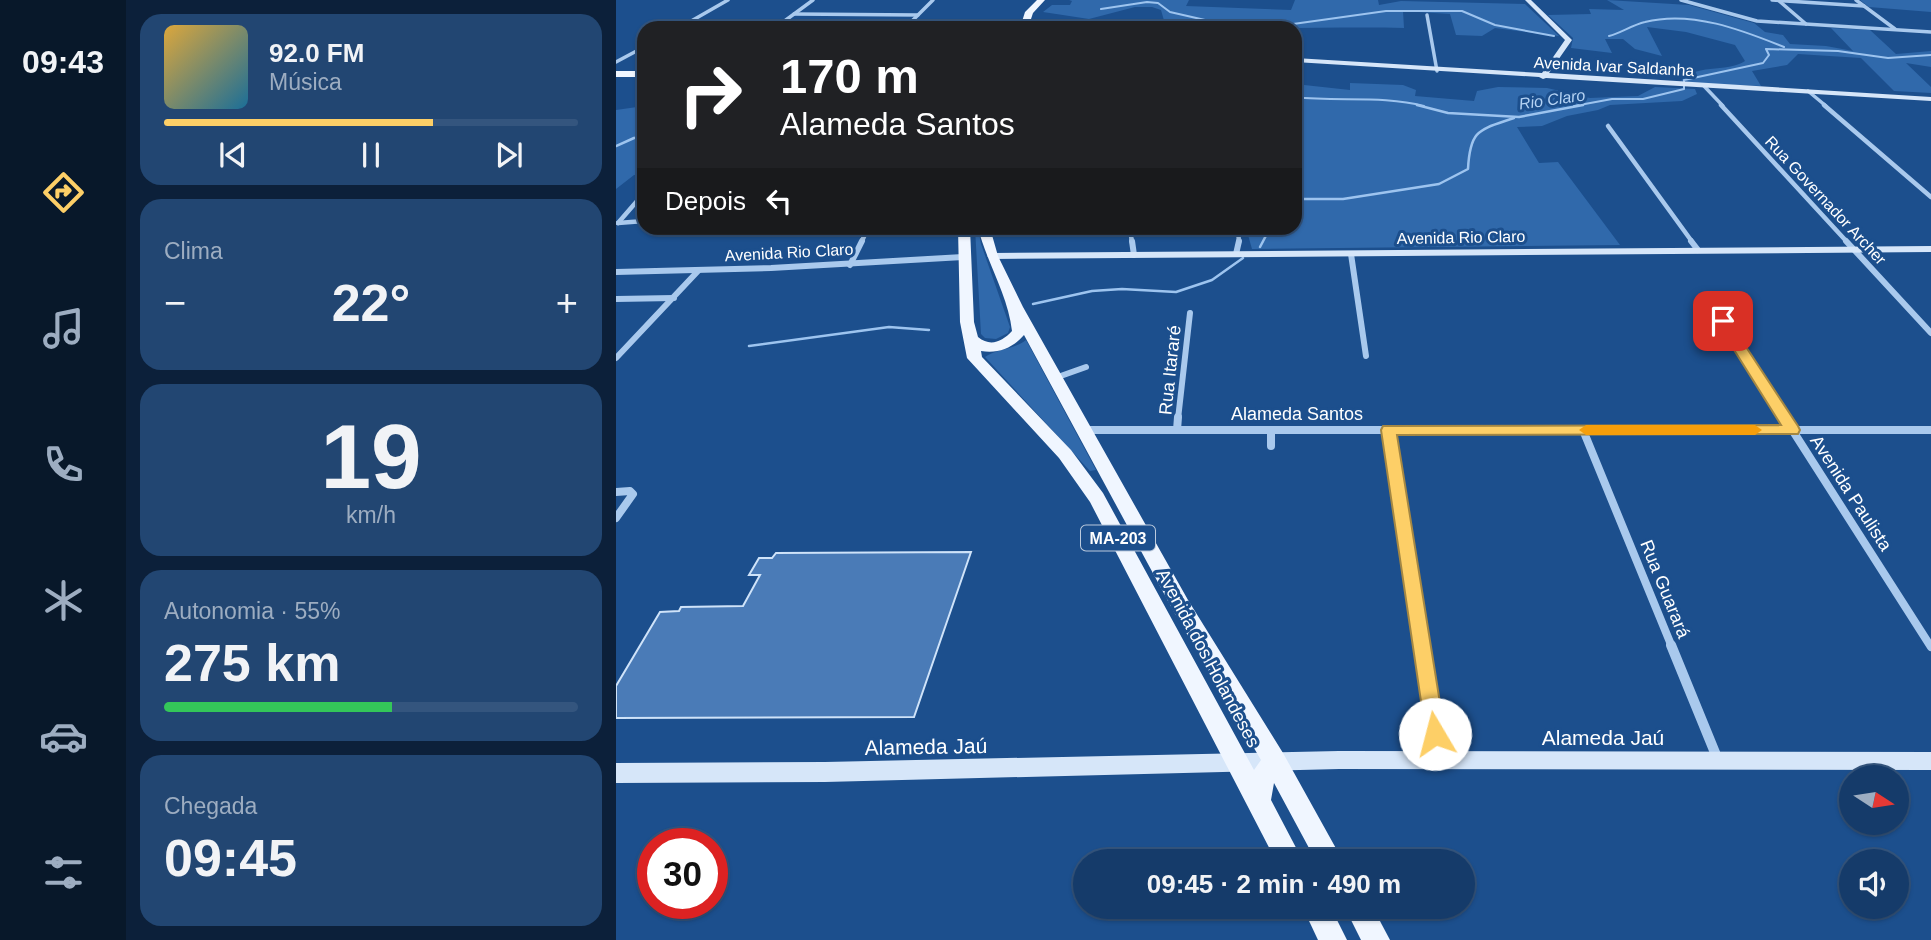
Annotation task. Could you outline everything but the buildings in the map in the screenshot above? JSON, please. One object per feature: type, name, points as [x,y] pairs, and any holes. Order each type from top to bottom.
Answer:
[{"type":"main road","points":[[1026,21],[1038,2]]},
{"type":"main road","points":[[1018,21],[1024,3]]},
{"type":"main road","points":[[616,76],[637,76]]},
{"type":"main road","name":"Avenida dos Holandeses","points":[[964,235],[969,337],[979,365],[1065,454],[1097,498],[1283,849]]},
{"type":"main road","name":"Avenida dos Holandeses","points":[[986,235],[992,256],[1016,307],[1083,430],[1181,606],[1275,761],[1323,849]]},
{"type":"main road","points":[[969,337],[983,347],[997,347],[1009,343],[1018,331],[1016,307]]},
{"type":"main road","points":[[1258,802],[1262,779],[1275,761]]},
{"type":"main road","points":[[1322,919],[1333,940]]},
{"type":"main road","points":[[1364,919],[1376,940]]},
{"type":"street","points":[[691,21],[728,0]]},
{"type":"street","points":[[784,21],[813,0]]},
{"type":"street","points":[[912,21],[933,0]]},
{"type":"street","points":[[1528,0],[1569,40],[1543,76]]},
{"type":"street","points":[[1681,0],[1746,19],[1931,32]]},
{"type":"street","points":[[1772,0],[1864,6]]},
{"type":"street","points":[[1779,0],[1806,25]]},
{"type":"street","points":[[1856,0],[1895,29]]},
{"type":"street","points":[[794,14],[918,15]]},
{"type":"street","points":[[1427,15],[1437,70]]},
{"type":"street","points":[[616,62],[637,51]]},
{"type":"street","name":"Avenida Ivar Saldanha","points":[[1302,61],[1931,99]]},
{"type":"street","name":"Rua Governador Archer","points":[[1699,86],[1931,333]]},
{"type":"street","points":[[1810,92],[1931,197]]},
{"type":"street","points":[[1608,126],[1698,250]]},
{"type":"street","points":[[637,201],[617,222],[637,221]]},
{"type":"street","points":[[850,265],[865,235]]},
{"type":"street","points":[[1131,235],[1134,255]]},
{"type":"street","points":[[1237,250],[1240,235]]},
{"type":"street","name":"Avenida Rio Claro","points":[[992,256],[1134,255],[1237,250],[1351,254],[1931,249]]},
{"type":"street","points":[[1351,254],[1366,356]]},
{"type":"street","name":"Avenida Rio Claro","points":[[616,272],[850,265],[963,257]]},
{"type":"street","points":[[616,358],[698,271]]},
{"type":"street","points":[[616,299],[674,298]]},
{"type":"street","name":"Rua Itararé","points":[[1177,430],[1190,313]]},
{"type":"street","name":"Avenida Paulista","points":[[1723,321],[1931,647]]},
{"type":"street","points":[[1055,378],[1086,367]]},
{"type":"street","name":"Alameda Santos","points":[[1083,430],[1931,430]]},
{"type":"street","points":[[1271,430],[1271,446]]},
{"type":"street","points":[[1389,430],[1439,760]]},
{"type":"street","name":"Rua Guarará","points":[[1583,430],[1718,761]]},
{"type":"street","points":[[616,492],[633,494],[616,518]]},
{"type":"street","name":"Alameda Jaú","points":[[616,773],[838,772],[1275,761],[1931,761]]},
{"type":"shaded area","points":[[1069,0],[1189,0],[1186,6],[1291,10],[1295,0],[1378,0],[1379,5],[1401,1],[1525,4],[1559,36],[1495,28],[1482,36],[1456,35],[1450,14],[1403,11],[1404,28],[1302,28],[1302,21],[1164,21],[1161,10],[1152,7],[1135,7],[1089,19],[1043,12],[1052,5],[1070,5],[1072,1]]},
{"type":"shaded area","points":[[1607,0],[1689,5],[1754,23],[1765,32],[1783,35],[1790,44],[1853,51],[1831,28],[1870,30],[1896,54],[1931,51],[1931,67],[1906,63],[1931,87],[1931,93],[1894,91],[1861,58],[1798,54],[1787,65],[1752,71],[1761,86],[1680,83],[1692,73],[1738,65],[1745,61],[1735,45],[1686,32],[1647,27],[1662,56],[1635,49],[1623,39],[1605,39],[1612,53],[1571,48],[1573,38],[1548,15],[1591,14],[1589,9],[1624,10]]},
{"type":"shaded area","points":[[1860,0],[1931,0],[1931,12],[1869,7]]},
{"type":"shaded area","points":[[1350,83],[1403,85],[1416,90],[1415,96],[1474,101],[1477,91],[1498,87],[1547,88],[1590,98],[1638,96],[1655,87],[1695,89],[1697,94],[1682,101],[1610,105],[1567,116],[1542,126],[1517,127],[1539,163],[1558,162],[1620,245],[1252,249],[1248,235],[1302,235],[1302,85],[1350,90]]},
{"type":"shaded area","points":[[637,107],[637,175],[616,189],[616,110]]},
{"type":"shaded area","points":[[975,235],[979,235],[1010,327],[1008,333],[996,339],[985,338],[981,334]]},
{"type":"shaded area","points":[[1026,340],[1096,470],[1090,471],[985,357]]},
{"type":"waterway","points":[[1101,9],[1147,2],[1158,3],[1170,12],[1221,21]]},
{"type":"waterway","points":[[1302,23],[1386,11],[1462,11],[1495,25],[1554,36]]},
{"type":"waterway","name":"Rio Claro","points":[[1609,36],[1645,22],[1680,18],[1734,28],[1784,47]]},
{"type":"waterway","name":"Rio Claro","points":[[1574,106],[1612,99],[1643,99],[1684,89],[1684,80],[1763,63],[1769,55],[1766,49],[1838,51],[1888,58],[1931,55]]},
{"type":"waterway","name":"Rio Claro","points":[[1302,97],[1392,101],[1424,106]]},
{"type":"waterway","name":"Rio Claro","points":[[1417,105],[1448,113],[1519,117],[1583,105]]},
{"type":"waterway","points":[[1302,199],[1343,199],[1439,184],[1468,169],[1471,146],[1479,133],[1492,125],[1514,118]]},
{"type":"waterway","name":"Rio Claro","points":[[616,146],[637,138]]},
{"type":"waterway","points":[[1260,247],[1266,235]]},
{"type":"waterway","points":[[1033,304],[1092,291],[1122,289],[1176,292],[1212,280],[1243,258]]},
{"type":"waterway","points":[[749,346],[889,327],[929,330]]},
{"type":"slow traffic","points":[[1586,430],[1755,430]]},
{"type":"route","points":[[1435,734],[1389,430],[1792,430],[1723,321]]}]
